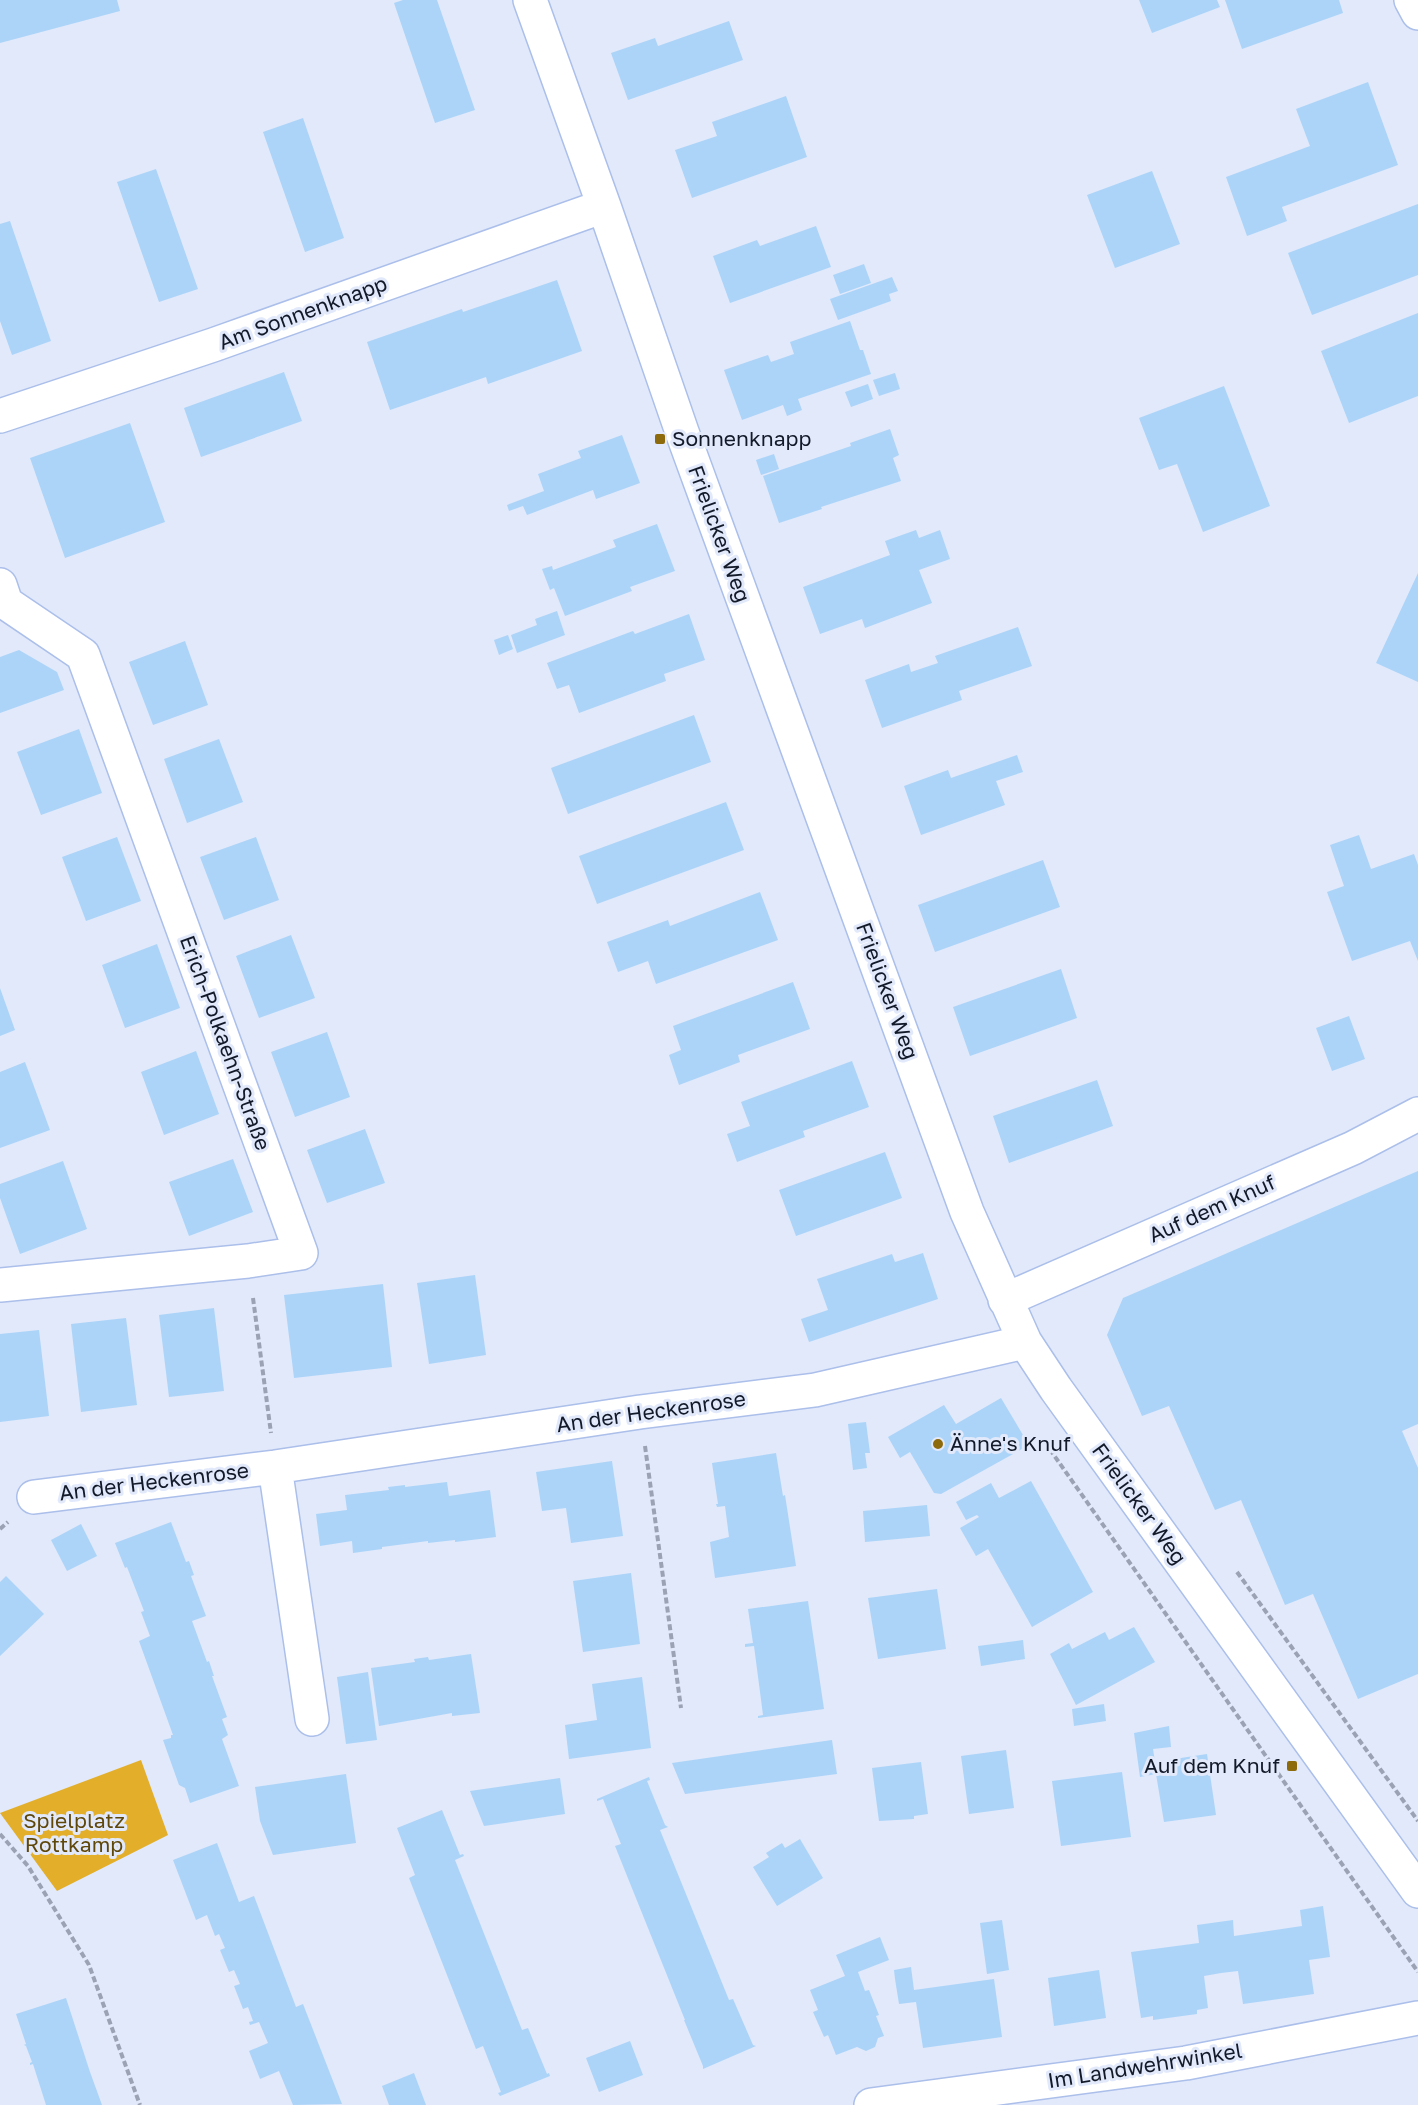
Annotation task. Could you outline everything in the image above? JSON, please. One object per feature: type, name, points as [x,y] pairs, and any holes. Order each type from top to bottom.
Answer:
[{"type":"street","name":"Frielicker Weg","points":[[530,0],[682,432],[967,1212],[1005,1300],[1025,1342],[1070,1409],[1418,1891]]},
{"type":"street","points":[[1411,0],[1418,14]]},
{"type":"street","name":"Am Sonnenknapp","points":[[0,416],[213,345],[604,206]]},
{"type":"street","name":"Erich-Polkaehn-Straße","points":[[0,585],[6,603],[83,655],[301,1252],[248,1261],[0,1284]]},
{"type":"street","name":"Auf dem Knuf","points":[[1005,1300],[1353,1148],[1418,1114]]},
{"type":"street","name":"An der Heckenrose","points":[[34,1497],[275,1467],[640,1412],[815,1390],[1025,1342]]},
{"type":"street","name":"An der Heckenrose","points":[[275,1467],[312,1719]]},
{"type":"street","name":"Im Landwehrwinkel","points":[[871,2105],[1186,2063],[1418,2018]]},
{"type":"path","points":[[248,1261],[275,1467]]},
{"type":"path","points":[[640,1412],[681,1708]]},
{"type":"path","points":[[1042,1432],[1051,1451],[1418,1972]]},
{"type":"path","points":[[0,1834],[28,1866],[89,1965],[140,2105]]},
{"type":"green space","name":"Spielplatz Rottkamp","points":[[141,1760],[168,1835],[57,1891],[0,1813]]},
{"type":"building","points":[[0,0],[117,0],[120,11],[0,43]]},
{"type":"building","points":[[403,0],[437,0],[475,110],[435,123],[394,3]]},
{"type":"building","points":[[1139,0],[1217,0],[1220,7],[1152,33]]},
{"type":"building","points":[[1225,0],[1339,0],[1343,13],[1242,49]]},
{"type":"building","points":[[729,21],[743,60],[628,100],[611,53],[655,38],[658,46]]},
{"type":"building","points":[[1368,82],[1398,165],[1282,207],[1287,221],[1247,236],[1226,177],[1310,146],[1296,109]]},
{"type":"building","points":[[786,96],[807,157],[692,198],[675,150],[717,136],[712,122]]},
{"type":"building","points":[[303,118],[344,238],[305,252],[263,132]]},
{"type":"building","points":[[156,169],[198,289],[159,302],[117,182]]},
{"type":"building","points":[[1152,171],[1180,244],[1115,268],[1087,195]]},
{"type":"building","points":[[1418,204],[1418,275],[1312,315],[1288,253]]},
{"type":"building","points":[[10,221],[51,341],[12,355],[0,321],[0,224]]},
{"type":"building","points":[[816,226],[831,267],[730,303],[713,256],[757,240],[760,246]]},
{"type":"building","points":[[864,264],[871,283],[840,294],[833,275]]},
{"type":"building","points":[[892,277],[898,291],[889,294],[891,301],[838,320],[830,299]]},
{"type":"building","points":[[557,280],[582,351],[488,384],[486,377],[390,410],[367,342],[462,309],[463,312]]},
{"type":"building","points":[[1418,313],[1418,396],[1349,423],[1321,351]]},
{"type":"building","points":[[850,321],[871,374],[798,399],[802,410],[787,416],[783,405],[742,420],[724,370],[768,355],[771,362],[794,354],[790,342]]},
{"type":"building","points":[[284,372],[302,421],[201,457],[184,408]]},
{"type":"building","points":[[895,373],[900,389],[879,396],[873,380]]},
{"type":"building","points":[[868,384],[873,399],[851,407],[845,392]]},
{"type":"building","points":[[1224,386],[1270,506],[1203,532],[1177,464],[1159,470],[1139,418]]},
{"type":"building","points":[[130,423],[165,522],[65,558],[30,458]]},
{"type":"building","points":[[890,429],[899,455],[893,458],[901,481],[779,523],[763,476],[851,446],[850,443]]},
{"type":"building","points":[[622,435],[640,483],[596,499],[593,490],[527,515],[523,506],[509,511],[507,505],[544,491],[538,474],[581,458],[578,451]]},
{"type":"building","points":[[774,454],[779,469],[761,475],[756,460]]},
{"type":"building","points":[[657,524],[675,571],[630,587],[632,591],[565,616],[554,588],[550,590],[542,569],[552,566],[553,570],[616,547],[613,540]]},
{"type":"building","points":[[916,530],[919,538],[940,530],[950,559],[919,570],[932,603],[865,628],[862,619],[820,634],[803,587],[890,555],[885,541]]},
{"type":"building","points":[[1418,573],[1418,682],[1376,663]]},
{"type":"building","points":[[557,611],[565,635],[517,653],[511,635],[537,625],[535,619]]},
{"type":"building","points":[[689,614],[705,660],[664,674],[666,681],[579,713],[569,685],[557,689],[547,663],[633,631],[635,634]]},
{"type":"building","points":[[1018,627],[1032,666],[959,691],[962,700],[882,728],[865,680],[909,664],[911,672],[938,663],[935,656]]},
{"type":"building","points":[[508,635],[513,649],[499,655],[494,640]]},
{"type":"building","points":[[185,641],[208,705],[153,725],[129,662]]},
{"type":"building","points":[[19,650],[57,672],[64,690],[0,713],[0,657]]},
{"type":"building","points":[[694,715],[711,762],[568,814],[551,768]]},
{"type":"building","points":[[79,729],[102,793],[41,815],[17,752]]},
{"type":"building","points":[[219,739],[243,802],[187,823],[164,759]]},
{"type":"building","points":[[1017,755],[1023,772],[996,781],[1005,805],[921,835],[904,786],[948,770],[951,778]]},
{"type":"building","points":[[726,802],[744,850],[597,904],[579,856]]},
{"type":"building","points":[[1359,835],[1371,869],[1414,854],[1418,865],[1418,961],[1410,941],[1352,961],[1327,892],[1344,886],[1330,845]]},
{"type":"building","points":[[117,837],[141,901],[86,921],[62,857]]},
{"type":"building","points":[[256,837],[279,900],[224,920],[200,857]]},
{"type":"building","points":[[1043,860],[1060,907],[935,952],[918,905]]},
{"type":"building","points":[[760,892],[778,940],[656,984],[648,961],[618,972],[607,942],[668,920],[670,926]]},
{"type":"building","points":[[291,935],[315,998],[259,1018],[236,956]]},
{"type":"building","points":[[157,944],[180,1008],[125,1028],[102,965]]},
{"type":"building","points":[[1061,969],[1077,1018],[970,1056],[953,1007]]},
{"type":"building","points":[[793,982],[810,1029],[738,1055],[740,1062],[679,1085],[669,1055],[681,1050],[673,1026]]},
{"type":"building","points":[[0,988],[15,1030],[0,1036]]},
{"type":"building","points":[[1349,1016],[1365,1059],[1332,1071],[1316,1028]]},
{"type":"building","points":[[327,1032],[350,1097],[295,1117],[271,1052]]},
{"type":"building","points":[[196,1051],[219,1114],[164,1135],[141,1072]]},
{"type":"building","points":[[852,1061],[869,1107],[803,1131],[805,1137],[737,1162],[727,1134],[750,1126],[741,1102]]},
{"type":"building","points":[[25,1062],[50,1130],[0,1148],[0,1072]]},
{"type":"building","points":[[1097,1080],[1113,1126],[1009,1163],[993,1116]]},
{"type":"building","points":[[365,1129],[385,1183],[327,1203],[307,1150]]},
{"type":"building","points":[[885,1152],[902,1198],[796,1236],[779,1190]]},
{"type":"building","points":[[233,1159],[253,1212],[189,1236],[169,1182]]},
{"type":"building","points":[[63,1161],[87,1229],[20,1254],[0,1198],[0,1184]]},
{"type":"building","points":[[1418,1171],[1418,1424],[1402,1431],[1418,1468],[1418,1674],[1358,1699],[1313,1594],[1285,1605],[1241,1500],[1215,1510],[1169,1406],[1142,1416],[1107,1335],[1123,1298]]},
{"type":"building","points":[[923,1253],[938,1299],[809,1342],[801,1319],[828,1310],[817,1279],[892,1254],[895,1262]]},
{"type":"building","points":[[475,1275],[486,1355],[429,1364],[417,1283]]},
{"type":"building","points":[[383,1284],[392,1367],[294,1378],[284,1295]]},
{"type":"building","points":[[214,1308],[224,1391],[169,1397],[159,1315]]},
{"type":"building","points":[[126,1318],[137,1405],[81,1412],[71,1324]]},
{"type":"building","points":[[39,1330],[49,1416],[0,1422],[0,1334]]},
{"type":"building","points":[[1001,1398],[1029,1445],[941,1494],[934,1493],[910,1452],[900,1458],[888,1437],[944,1405],[956,1424]]},
{"type":"building","points":[[866,1422],[870,1453],[865,1453],[867,1468],[853,1470],[848,1424]]},
{"type":"building","points":[[776,1453],[796,1566],[715,1578],[710,1542],[729,1537],[725,1506],[717,1507],[716,1504],[718,1504],[712,1463]]},
{"type":"building","points":[[612,1461],[623,1536],[571,1543],[566,1508],[542,1511],[536,1472]]},
{"type":"building","points":[[1031,1481],[1093,1592],[1032,1627],[988,1549],[976,1556],[960,1528],[979,1517],[977,1515],[966,1520],[956,1502],[991,1483],[999,1498]]},
{"type":"building","points":[[447,1482],[449,1496],[490,1490],[496,1537],[455,1542],[455,1540],[428,1543],[428,1541],[353,1553],[352,1541],[320,1546],[316,1514],[347,1510],[345,1495],[389,1490],[388,1487]]},
{"type":"building","points":[[927,1505],[930,1536],[865,1542],[863,1511]]},
{"type":"building","points":[[171,1522],[186,1562],[189,1561],[194,1575],[191,1576],[206,1616],[192,1621],[207,1662],[209,1661],[227,1717],[222,1719],[228,1735],[222,1739],[239,1786],[190,1803],[185,1788],[179,1785],[163,1740],[173,1735],[139,1641],[150,1636],[141,1612],[144,1611],[115,1543]]},
{"type":"building","points":[[81,1524],[97,1556],[67,1571],[51,1540]]},
{"type":"building","points":[[631,1573],[640,1644],[583,1652],[573,1581]]},
{"type":"building","points":[[6,1576],[44,1614],[0,1656],[0,1582]]},
{"type":"building","points":[[937,1589],[946,1649],[878,1659],[868,1598]]},
{"type":"building","points":[[808,1601],[824,1709],[758,1718],[763,1715],[754,1646],[745,1647],[745,1644],[753,1643],[748,1609]]},
{"type":"building","points":[[1134,1627],[1155,1662],[1076,1705],[1050,1654],[1069,1643],[1072,1649],[1105,1632],[1109,1640]]},
{"type":"building","points":[[1023,1640],[1025,1659],[981,1666],[978,1646]]},
{"type":"building","points":[[471,1654],[480,1713],[452,1716],[452,1713],[379,1726],[371,1668],[415,1662],[414,1659],[428,1657],[429,1660]]},
{"type":"building","points":[[368,1672],[377,1740],[346,1744],[337,1677]]},
{"type":"building","points":[[642,1677],[651,1748],[569,1759],[565,1725],[597,1720],[592,1684]]},
{"type":"building","points":[[1104,1704],[1106,1721],[1074,1726],[1072,1709]]},
{"type":"building","points":[[1169,1726],[1171,1747],[1153,1749],[1155,1762],[1207,1754],[1216,1815],[1164,1822],[1156,1774],[1140,1777],[1134,1733]]},
{"type":"building","points":[[832,1740],[837,1774],[685,1794],[672,1763]]},
{"type":"building","points":[[1006,1750],[1014,1808],[969,1814],[961,1756]]},
{"type":"building","points":[[921,1762],[928,1814],[914,1816],[914,1819],[879,1821],[872,1768]]},
{"type":"building","points":[[1122,1772],[1131,1837],[1061,1846],[1052,1781]]},
{"type":"building","points":[[346,1774],[356,1843],[273,1855],[260,1821],[255,1787]]},
{"type":"building","points":[[649,1777],[650,1780],[647,1781],[665,1825],[668,1827],[660,1830],[729,2000],[733,1999],[753,2045],[756,2046],[703,2069],[615,1846],[621,1844],[603,1799],[597,1801],[597,1799]]},
{"type":"building","points":[[560,1778],[565,1814],[484,1826],[470,1791]]},
{"type":"building","points":[[442,1810],[460,1855],[464,1856],[455,1860],[522,2030],[528,2028],[547,2074],[549,2073],[550,2076],[500,2096],[498,2093],[501,2092],[483,2046],[476,2049],[409,1878],[415,1875],[397,1828]]},
{"type":"building","points":[[800,1839],[823,1878],[777,1906],[753,1867],[769,1857],[766,1853],[782,1843],[785,1848]]},
{"type":"building","points":[[217,1843],[239,1902],[254,1896],[296,2007],[303,2004],[342,2104],[293,2105],[279,2071],[260,2079],[249,2051],[268,2043],[259,2022],[250,2025],[249,2022],[253,2021],[248,2007],[243,2009],[234,1986],[240,1984],[234,1970],[229,1972],[220,1950],[225,1948],[219,1934],[215,1936],[207,1915],[196,1920],[173,1860]]},
{"type":"building","points":[[1323,1906],[1330,1957],[1309,1960],[1314,1994],[1243,2004],[1238,1971],[1221,1973],[1204,1976],[1208,2008],[1197,2010],[1197,2014],[1153,2020],[1153,2016],[1141,2018],[1131,1952],[1199,1943],[1197,1925],[1233,1920],[1234,1936],[1302,1926],[1300,1910]]},
{"type":"building","points":[[1002,1920],[1009,1970],[987,1974],[980,1923]]},
{"type":"building","points":[[880,1937],[889,1960],[858,1972],[865,1991],[869,1990],[884,2036],[878,2038],[875,2047],[866,2051],[857,2047],[836,2055],[828,2035],[824,2037],[813,2012],[818,2010],[810,1990],[845,1976],[836,1955]]},
{"type":"building","points":[[911,1967],[914,1990],[994,1979],[1002,2037],[923,2048],[916,2002],[899,2004],[895,1979],[894,1970]]},
{"type":"building","points":[[1099,1970],[1106,2018],[1054,2026],[1048,1978]]},
{"type":"building","points":[[66,1998],[102,2105],[46,2105],[33,2064],[30,2065],[32,2062],[24,2045],[26,2044],[16,2014]]},
{"type":"building","points":[[630,2041],[643,2075],[599,2092],[586,2058]]},
{"type":"building","points":[[414,2073],[426,2105],[389,2105],[382,2086]]},
{"type":"place","name":"Sonnenknapp","points":[[660,439]]},
{"type":"place","name":"Änne's Knuf","points":[[938,1444]]},
{"type":"place","name":"Auf dem Knuf","points":[[1292,1766]]}]
